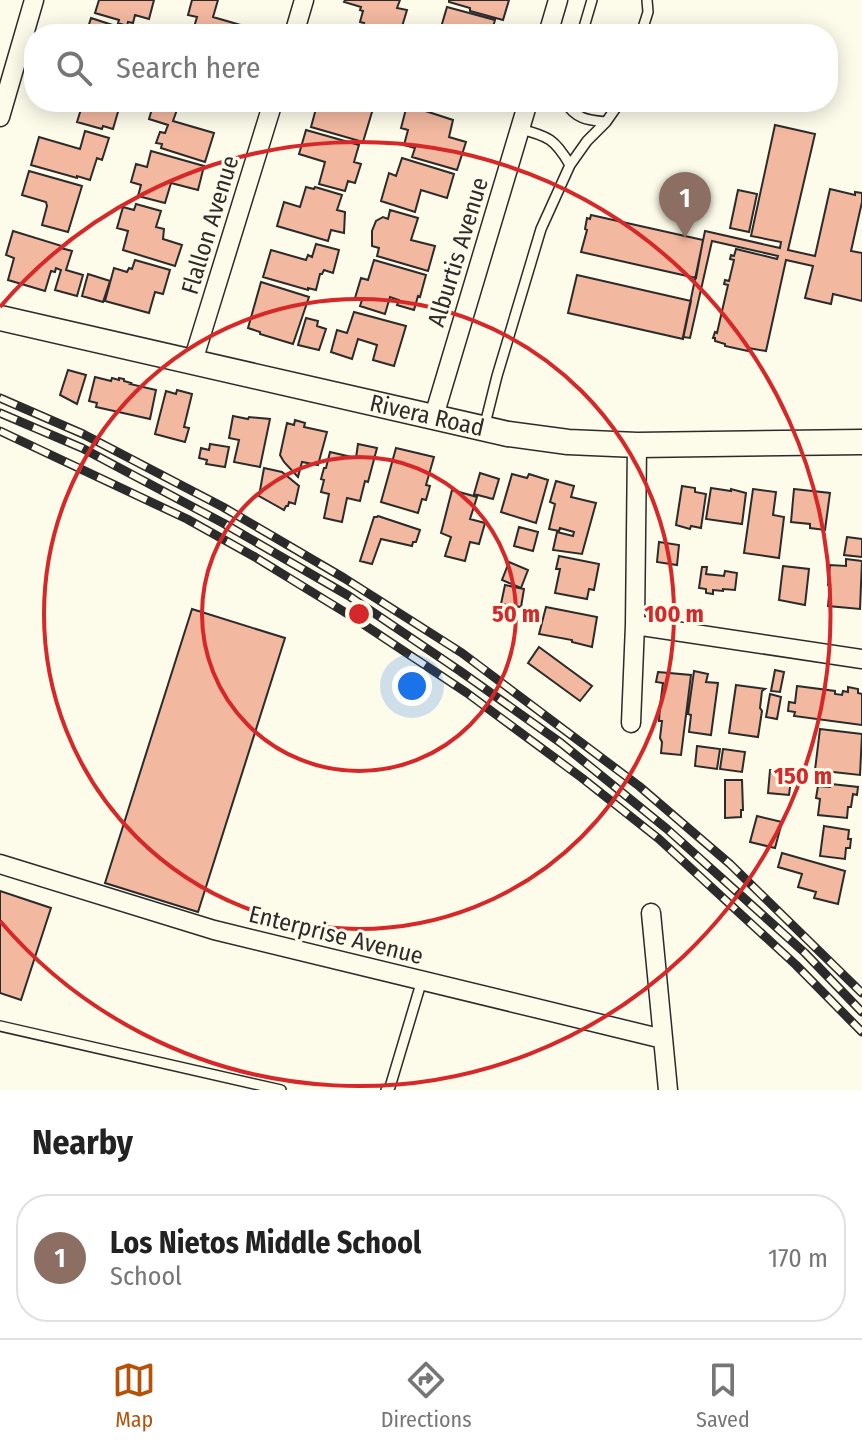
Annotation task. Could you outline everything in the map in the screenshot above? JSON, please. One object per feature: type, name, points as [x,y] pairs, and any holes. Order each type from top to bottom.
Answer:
[{"type":"street","points":[[27,24],[34,0]]},
{"type":"street","points":[[297,24],[304,0]]},
{"type":"street","points":[[551,24],[558,0]]},
{"type":"street","points":[[0,117],[24,34]]},
{"type":"street","name":"Flallon Avenue","points":[[193,361],[270,112]]},
{"type":"street","name":"Alburtis Avenue","points":[[434,416],[525,112]]},
{"type":"street","name":"Rivera Road","points":[[0,318],[508,434],[568,442],[637,445],[862,442]]},
{"type":"street","points":[[631,723],[637,445]]},
{"type":"street","points":[[635,625],[862,659]]},
{"type":"street","name":"Enterprise Avenue","points":[[0,864],[214,930],[663,1039]]},
{"type":"street","points":[[651,913],[668,1090]]},
{"type":"lane","points":[[585,24],[592,0]]},
{"type":"lane","points":[[644,24],[647,0]]},
{"type":"lane","points":[[573,112],[585,120],[606,122]]},
{"type":"lane","points":[[484,428],[541,229],[570,165],[613,112]]},
{"type":"lane","points":[[520,129],[542,134],[563,152],[570,165]]},
{"type":"lane","points":[[386,1090],[390,1087],[422,980]]},
{"type":"lane","points":[[0,1026],[281,1090]]},
{"type":"building","points":[[99,0],[154,0],[149,19],[135,15],[133,23],[121,24],[119,20],[95,13]]},
{"type":"building","points":[[192,0],[218,0],[213,17],[237,24],[195,24],[197,17],[188,15]]},
{"type":"building","points":[[400,0],[397,8],[407,10],[403,24],[364,24],[360,22],[361,7],[344,2]]},
{"type":"building","points":[[449,0],[509,0],[503,20],[470,11],[470,8]]},
{"type":"building","points":[[447,7],[495,20],[494,24],[442,24]]},
{"type":"building","points":[[91,18],[109,24],[89,24]]},
{"type":"building","points":[[80,112],[118,112],[113,129],[77,122]]},
{"type":"building","points":[[151,112],[176,112],[173,121],[214,133],[205,162],[161,148],[162,144],[156,143],[160,132],[165,133],[168,125],[149,119]]},
{"type":"building","points":[[315,112],[372,112],[363,142],[311,127]]},
{"type":"building","points":[[405,112],[428,112],[453,120],[449,137],[466,142],[457,170],[412,157],[415,148],[404,145],[408,130],[401,128]]},
{"type":"building","points":[[775,125],[815,134],[788,250],[815,256],[830,189],[855,195],[855,192],[862,193],[851,251],[862,253],[862,301],[833,294],[831,304],[805,298],[813,266],[786,260],[766,351],[725,346],[713,338],[717,333],[728,285],[724,284],[725,280],[729,281],[734,260],[730,259],[731,255],[734,256],[736,249],[777,259],[778,256],[712,241],[690,338],[683,337],[705,231],[780,248],[781,242],[751,236]]},
{"type":"building","points":[[306,130],[359,145],[354,162],[361,164],[355,183],[348,181],[345,191],[319,184],[325,162],[299,154]]},
{"type":"building","points":[[85,131],[109,138],[102,160],[97,158],[90,180],[31,165],[39,137],[80,149]]},
{"type":"building","points":[[151,151],[204,166],[198,190],[171,183],[165,203],[138,196],[141,185],[131,182],[136,164],[147,167]]},
{"type":"building","points":[[402,158],[454,174],[447,198],[421,190],[415,212],[381,201],[389,173],[396,176]]},
{"type":"building","points":[[29,171],[82,186],[68,232],[42,225],[46,202],[22,195]]},
{"type":"building","points":[[306,187],[342,195],[337,210],[345,212],[344,233],[331,230],[328,241],[277,226],[284,202],[300,207]]},
{"type":"building","points":[[738,190],[757,194],[749,232],[730,228]]},
{"type":"building","points":[[136,204],[161,211],[156,227],[164,229],[163,239],[182,245],[175,266],[123,250],[128,231],[117,228],[123,207],[134,210]]},
{"type":"building","points":[[390,210],[418,218],[411,240],[435,246],[428,271],[377,256],[379,248],[372,246],[372,231],[376,221],[383,217],[388,219]]},
{"type":"building","points":[[591,215],[703,240],[696,278],[581,252],[587,218],[590,219]]},
{"type":"building","points":[[13,231],[72,251],[66,270],[83,275],[77,296],[55,290],[61,270],[56,268],[55,272],[51,271],[45,291],[8,280],[14,258],[6,255]]},
{"type":"building","points":[[316,244],[339,250],[333,273],[324,270],[320,274],[316,290],[263,277],[271,250],[306,260],[308,255],[312,257]]},
{"type":"building","points":[[135,260],[170,270],[163,294],[155,292],[149,313],[105,301],[114,268],[127,272],[129,268],[132,269]]},
{"type":"building","points":[[374,260],[426,275],[414,310],[397,305],[399,300],[390,297],[385,314],[360,306],[362,300],[355,298],[361,278],[368,280]]},
{"type":"building","points":[[88,274],[110,281],[103,302],[82,296]]},
{"type":"building","points":[[577,275],[691,301],[683,339],[568,313]]},
{"type":"building","points":[[261,282],[309,297],[293,344],[248,328]]},
{"type":"building","points":[[354,312],[406,326],[394,366],[373,360],[377,345],[358,339],[352,359],[331,352],[337,330],[347,333]]},
{"type":"building","points":[[306,318],[318,321],[317,326],[326,329],[319,350],[298,345]]},
{"type":"building","points":[[68,370],[86,375],[77,404],[60,395]]},
{"type":"building","points":[[95,377],[111,381],[112,378],[124,379],[130,384],[156,390],[150,419],[96,407],[97,403],[89,401]]},
{"type":"building","points":[[177,390],[192,394],[184,427],[189,428],[185,442],[155,434],[166,391],[176,394]]},
{"type":"building","points":[[233,416],[270,419],[260,467],[234,462],[239,440],[229,438]]},
{"type":"building","points":[[295,420],[305,423],[304,427],[327,432],[318,465],[302,462],[298,477],[280,455],[287,423],[294,425]]},
{"type":"building","points":[[210,444],[229,447],[225,467],[206,464],[207,460],[199,458],[201,448],[209,450]]},
{"type":"building","points":[[358,444],[377,448],[360,501],[347,498],[342,522],[324,518],[329,494],[321,492],[324,480],[321,479],[330,452],[356,458]]},
{"type":"building","points":[[396,448],[434,457],[426,485],[430,486],[426,500],[422,499],[418,513],[381,502]]},
{"type":"building","points":[[264,468],[282,472],[299,486],[295,504],[289,502],[284,510],[259,496]]},
{"type":"building","points":[[480,473],[499,479],[493,499],[474,494]]},
{"type":"building","points":[[512,474],[527,478],[529,474],[548,480],[536,523],[501,512]]},
{"type":"building","points":[[556,481],[574,486],[571,497],[596,503],[582,554],[553,550],[557,532],[573,536],[574,532],[549,529],[555,504],[550,502]]},
{"type":"building","points":[[682,486],[706,494],[701,528],[676,525]]},
{"type":"building","points":[[711,488],[746,493],[742,524],[706,519]]},
{"type":"building","points":[[753,489],[776,492],[773,515],[784,517],[779,558],[744,553]]},
{"type":"building","points":[[794,489],[830,493],[825,530],[810,528],[810,524],[791,522]]},
{"type":"building","points":[[452,490],[477,497],[470,519],[485,523],[479,544],[470,542],[465,561],[445,556],[451,537],[441,533]]},
{"type":"building","points":[[374,517],[420,530],[416,542],[412,546],[381,539],[372,564],[360,561]]},
{"type":"building","points":[[519,527],[538,532],[533,551],[514,546]]},
{"type":"building","points":[[847,537],[862,539],[862,557],[844,555]]},
{"type":"building","points":[[659,542],[679,545],[677,565],[657,562]]},
{"type":"building","points":[[559,556],[599,564],[594,590],[589,589],[587,599],[555,593]]},
{"type":"building","points":[[846,559],[862,561],[860,609],[828,606],[830,565],[846,566]]},
{"type":"building","points":[[509,562],[528,570],[521,588],[502,580]]},
{"type":"building","points":[[783,566],[809,569],[805,605],[779,600]]},
{"type":"building","points":[[702,567],[707,567],[706,574],[724,576],[725,571],[737,573],[735,590],[706,593],[706,589],[699,588]]},
{"type":"building","points":[[505,585],[524,589],[521,607],[501,604]]},
{"type":"building","points":[[546,607],[597,617],[592,647],[539,634]]},
{"type":"building","points":[[192,609],[285,638],[198,912],[105,883]]},
{"type":"building","points":[[539,647],[592,686],[580,701],[528,663]]},
{"type":"building","points":[[775,670],[784,672],[780,692],[771,691]]},
{"type":"building","points":[[694,671],[708,674],[706,682],[718,683],[711,735],[689,732],[691,715],[688,714]]},
{"type":"building","points":[[658,672],[691,675],[681,755],[661,753],[662,721],[659,721],[663,683],[656,682]]},
{"type":"building","points":[[736,685],[765,689],[762,691],[758,737],[729,733]]},
{"type":"building","points":[[797,686],[835,691],[835,694],[842,695],[843,691],[848,692],[848,687],[858,689],[858,693],[862,694],[862,725],[794,716],[795,712],[788,711],[789,702],[795,703]]},
{"type":"building","points":[[770,694],[781,697],[777,719],[766,717]]},
{"type":"building","points":[[820,729],[862,734],[860,775],[815,770]]},
{"type":"building","points":[[697,746],[720,749],[717,769],[695,766]]},
{"type":"building","points":[[723,749],[745,752],[742,772],[720,769]]},
{"type":"building","points":[[770,770],[792,772],[789,795],[768,793]]},
{"type":"building","points":[[725,780],[742,780],[741,817],[725,818]]},
{"type":"building","points":[[831,784],[858,787],[857,795],[853,794],[851,807],[848,807],[847,818],[818,815],[818,786],[830,787]]},
{"type":"building","points":[[757,816],[782,822],[775,848],[750,842]]},
{"type":"building","points":[[824,826],[849,830],[850,848],[846,848],[845,859],[820,856]]},
{"type":"building","points":[[782,853],[845,871],[838,904],[814,898],[816,892],[798,887],[802,874],[778,867]]},
{"type":"building","points":[[0,891],[51,908],[21,1000],[0,993]]},
{"type":"railway","points":[[0,398],[83,434],[223,507],[344,578],[462,653],[639,786],[730,864],[862,993]]},
{"type":"railway","points":[[0,413],[82,448],[223,523],[349,596],[460,671],[561,743],[667,829],[805,953],[862,1012]]},
{"type":"railway","points":[[0,431],[187,519],[255,557],[467,693],[659,839],[796,965],[862,1032]]},
{"type":"place","name":"Los Nietos Middle School","points":[[685,238]]}]
